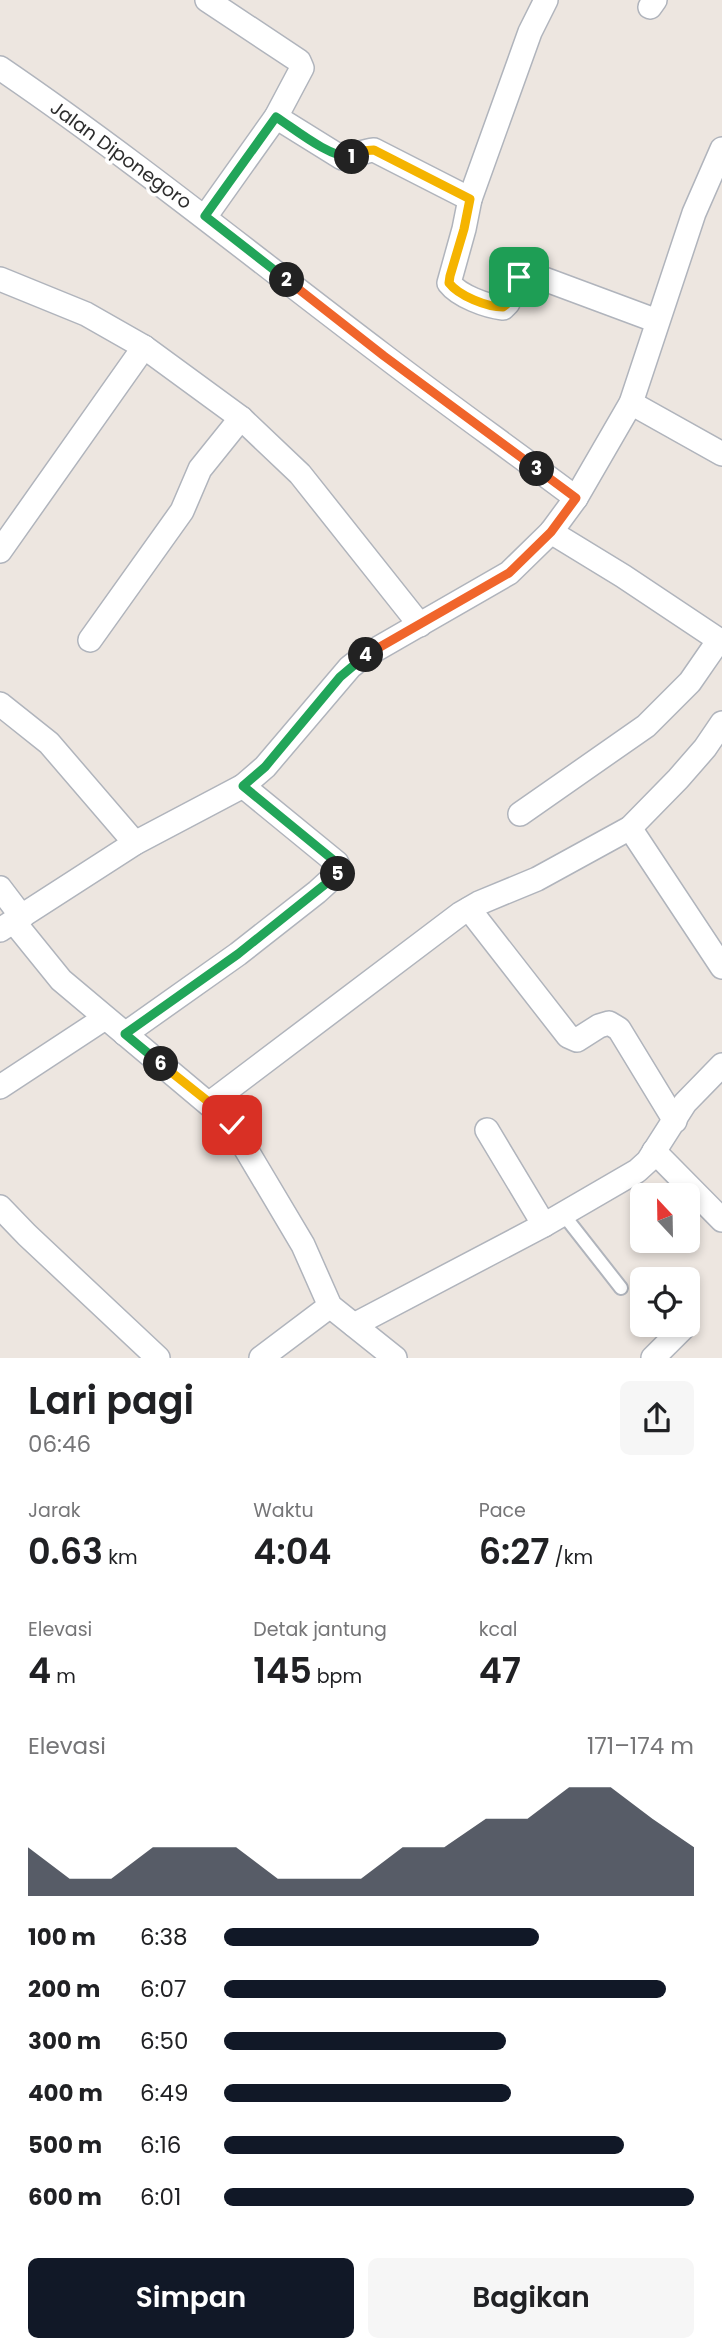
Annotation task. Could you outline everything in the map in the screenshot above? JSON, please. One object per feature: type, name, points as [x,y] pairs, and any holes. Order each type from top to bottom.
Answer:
[{"type":"street","points":[[205,216],[276,117],[302,68],[299,61],[207,0]]},
{"type":"street","points":[[546,0],[530,32],[470,199],[449,283],[453,289],[491,306],[503,307],[508,303],[519,277],[536,276],[657,321]]},
{"type":"street","name":"Jalan Diponegoro","points":[[0,68],[205,216],[384,356],[576,498]]},
{"type":"street","points":[[276,117],[342,158],[352,157],[361,151],[374,150],[470,199]]},
{"type":"street","points":[[12,923],[135,843],[243,786],[265,767],[350,667],[509,573],[551,532],[576,498],[631,403],[694,213],[722,149]]},
{"type":"street","points":[[0,279],[86,314],[144,346],[241,418],[300,474],[420,625]]},
{"type":"street","points":[[0,551],[144,346]]},
{"type":"street","points":[[631,403],[722,454]]},
{"type":"street","points":[[90,640],[182,511],[201,469],[241,418]]},
{"type":"street","points":[[520,814],[646,726],[690,682],[720,641],[624,576],[551,532]]},
{"type":"street","points":[[0,704],[49,743],[135,843]]},
{"type":"street","points":[[210,1103],[469,909],[537,879],[629,828],[678,779],[722,723]]},
{"type":"street","points":[[125,1034],[238,954],[340,871],[337,863],[243,786]]},
{"type":"street","points":[[629,828],[722,967]]},
{"type":"street","points":[[0,888],[12,923],[61,981],[210,1103],[232,1125],[303,1245],[330,1306],[395,1358]]},
{"type":"street","points":[[469,909],[568,1036],[576,1040],[609,1023],[619,1029],[675,1121]]},
{"type":"street","points":[[0,1087],[105,1018]]},
{"type":"street","points":[[354,1325],[554,1219],[637,1171],[648,1161],[685,1103],[722,1065]]},
{"type":"street","points":[[487,1130],[554,1219]]},
{"type":"street","points":[[654,1152],[722,1220]]},
{"type":"street","points":[[0,1207],[27,1236],[158,1358]]},
{"type":"street","points":[[261,1358],[330,1306]]},
{"type":"street","points":[[653,1358],[674,1337]]},
{"type":"lane","points":[[554,1219],[621,1288]]},
{"type":"route","points":[[232,1125],[210,1103],[125,1034],[238,954],[340,871],[337,863],[243,786],[265,767],[350,667],[509,573],[551,532],[576,498],[384,356],[205,216],[276,117],[342,158],[352,157],[361,151],[374,150],[470,199],[450,276],[449,283],[453,289],[491,306],[503,307],[508,303],[519,277]]}]
